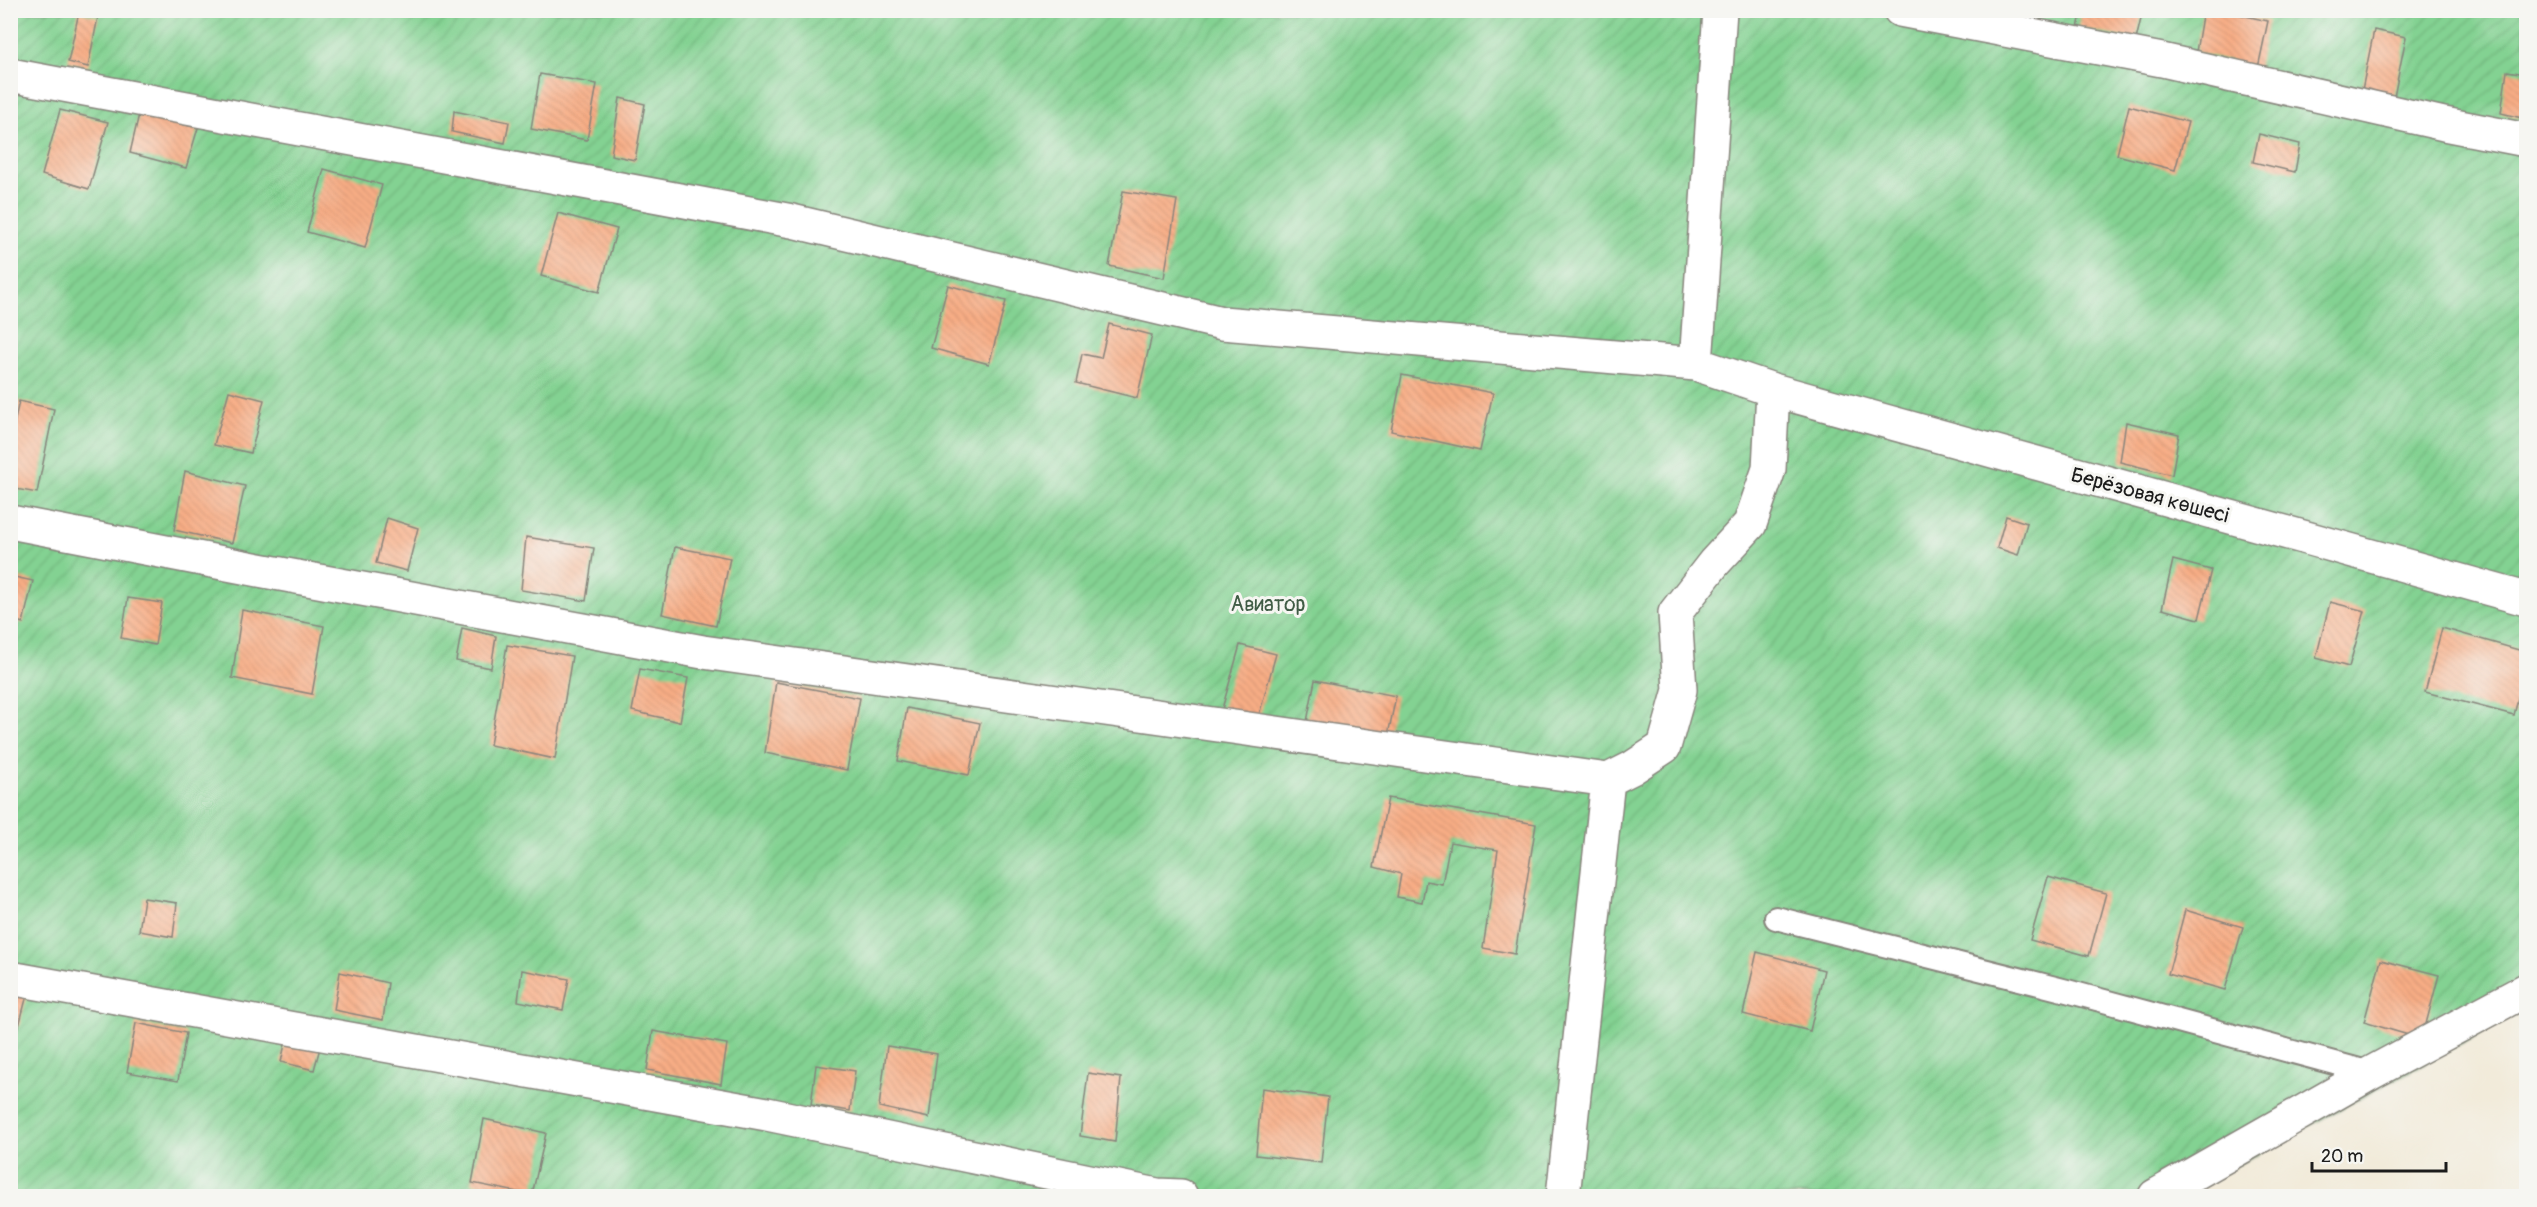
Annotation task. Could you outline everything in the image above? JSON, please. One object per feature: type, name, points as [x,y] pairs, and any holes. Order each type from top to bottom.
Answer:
[{"type":"street","points":[[1696,363],[1720,10]]},
{"type":"street","points":[[1900,10],[2162,60],[2444,124],[2526,140]]},
{"type":"street","name":"Берёзовая көшесі","points":[[10,75],[792,221],[1222,323],[1696,363],[1773,390],[2526,599]]},
{"type":"street","points":[[10,522],[703,652],[1608,780],[1632,768],[1664,747],[1680,690],[1675,612],[1714,563],[1750,524],[1769,469],[1773,390]]},
{"type":"street","points":[[1563,1197],[1608,780]]},
{"type":"street","points":[[10,978],[766,1114],[1157,1195],[1181,1197]]},
{"type":"street","points":[[2155,1197],[2371,1073],[2526,990]]},
{"type":"lane","points":[[1776,918],[2067,991],[2371,1073]]},
{"type":"green space","name":"Авиатор","points":[[10,11],[2526,11],[2526,1008],[2179,1196],[11,1196]]},
{"type":"building","points":[[2082,10],[2143,10],[2136,40],[2078,28]]},
{"type":"building","points":[[2203,10],[2219,10],[2268,21],[2258,68],[2196,52]]},
{"type":"building","points":[[79,12],[98,17],[88,67],[68,62]]},
{"type":"building","points":[[2374,30],[2406,37],[2394,97],[2362,90]]},
{"type":"building","points":[[2507,71],[2526,74],[2526,119],[2501,113]]},
{"type":"building","points":[[540,74],[597,84],[587,140],[531,129]]},
{"type":"building","points":[[620,98],[645,104],[635,160],[611,155]]},
{"type":"building","points":[[2129,106],[2188,122],[2175,170],[2117,155]]},
{"type":"building","points":[[60,110],[108,122],[89,189],[42,175]]},
{"type":"building","points":[[454,111],[509,122],[505,143],[452,132]]},
{"type":"building","points":[[139,114],[198,128],[186,168],[130,153]]},
{"type":"building","points":[[2259,134],[2300,144],[2295,172],[2253,162]]},
{"type":"building","points":[[324,169],[382,185],[365,248],[307,232]]},
{"type":"building","points":[[1123,191],[1177,200],[1164,278],[1109,266]]},
{"type":"building","points":[[558,213],[617,229],[599,292],[541,276]]},
{"type":"building","points":[[948,285],[1006,301],[989,364],[931,348]]},
{"type":"building","points":[[1109,324],[1152,335],[1137,398],[1076,383],[1082,354],[1101,358]]},
{"type":"building","points":[[1402,375],[1493,393],[1480,451],[1391,431]]},
{"type":"building","points":[[229,391],[264,400],[251,453],[214,445]]},
{"type":"building","points":[[19,401],[54,409],[37,493],[10,488],[10,443]]},
{"type":"building","points":[[2126,422],[2179,434],[2172,475],[2120,462]]},
{"type":"building","points":[[185,471],[245,486],[232,543],[174,530]]},
{"type":"building","points":[[2006,516],[2027,523],[2018,555],[1997,548]]},
{"type":"building","points":[[387,518],[418,528],[407,571],[376,563]]},
{"type":"building","points":[[526,537],[594,548],[586,601],[521,590]]},
{"type":"building","points":[[675,547],[730,558],[716,626],[662,614]]},
{"type":"building","points":[[2173,560],[2211,570],[2199,619],[2162,609]]},
{"type":"building","points":[[10,576],[33,581],[23,623],[10,619]]},
{"type":"building","points":[[128,598],[162,603],[155,645],[121,638]]},
{"type":"building","points":[[2330,602],[2365,611],[2349,667],[2316,658]]},
{"type":"building","points":[[242,610],[324,626],[312,694],[232,678]]},
{"type":"building","points":[[462,628],[496,636],[491,668],[456,661]]},
{"type":"building","points":[[2442,628],[2526,652],[2526,668],[2514,715],[2425,692]]},
{"type":"building","points":[[507,645],[572,656],[555,759],[490,745]]},
{"type":"building","points":[[1240,645],[1276,654],[1258,719],[1222,709]]},
{"type":"building","points":[[640,669],[688,678],[680,722],[632,711]]},
{"type":"building","points":[[1315,680],[1396,696],[1386,745],[1306,727]]},
{"type":"building","points":[[776,682],[860,698],[847,770],[765,753]]},
{"type":"building","points":[[907,708],[980,723],[969,775],[898,761]]},
{"type":"building","points":[[1388,798],[1536,824],[1515,954],[1483,948],[1498,850],[1450,842],[1442,884],[1426,881],[1422,902],[1397,897],[1401,874],[1374,867]]},
{"type":"building","points":[[2048,877],[2106,893],[2089,956],[2030,940]]},
{"type":"building","points":[[144,898],[177,903],[173,937],[139,931]]},
{"type":"building","points":[[2185,910],[2243,927],[2225,990],[2168,974]]},
{"type":"building","points":[[1757,952],[1824,970],[1810,1031],[1743,1014]]},
{"type":"building","points":[[2381,960],[2439,975],[2422,1039],[2364,1022]]},
{"type":"building","points":[[522,970],[569,979],[563,1010],[518,1001]]},
{"type":"building","points":[[340,972],[388,983],[383,1020],[334,1010]]},
{"type":"building","points":[[10,991],[27,995],[19,1026],[10,1024]]},
{"type":"building","points":[[136,1023],[186,1033],[178,1081],[127,1072]]},
{"type":"building","points":[[653,1031],[727,1044],[721,1084],[647,1070]]},
{"type":"building","points":[[287,1035],[321,1044],[314,1070],[281,1062]]},
{"type":"building","points":[[887,1046],[937,1054],[929,1118],[879,1107]]},
{"type":"building","points":[[816,1065],[855,1071],[850,1111],[811,1105]]},
{"type":"building","points":[[1088,1073],[1121,1078],[1115,1142],[1080,1136]]},
{"type":"building","points":[[1262,1088],[1328,1097],[1321,1163],[1256,1155]]},
{"type":"building","points":[[484,1119],[546,1133],[532,1195],[472,1183]]}]
